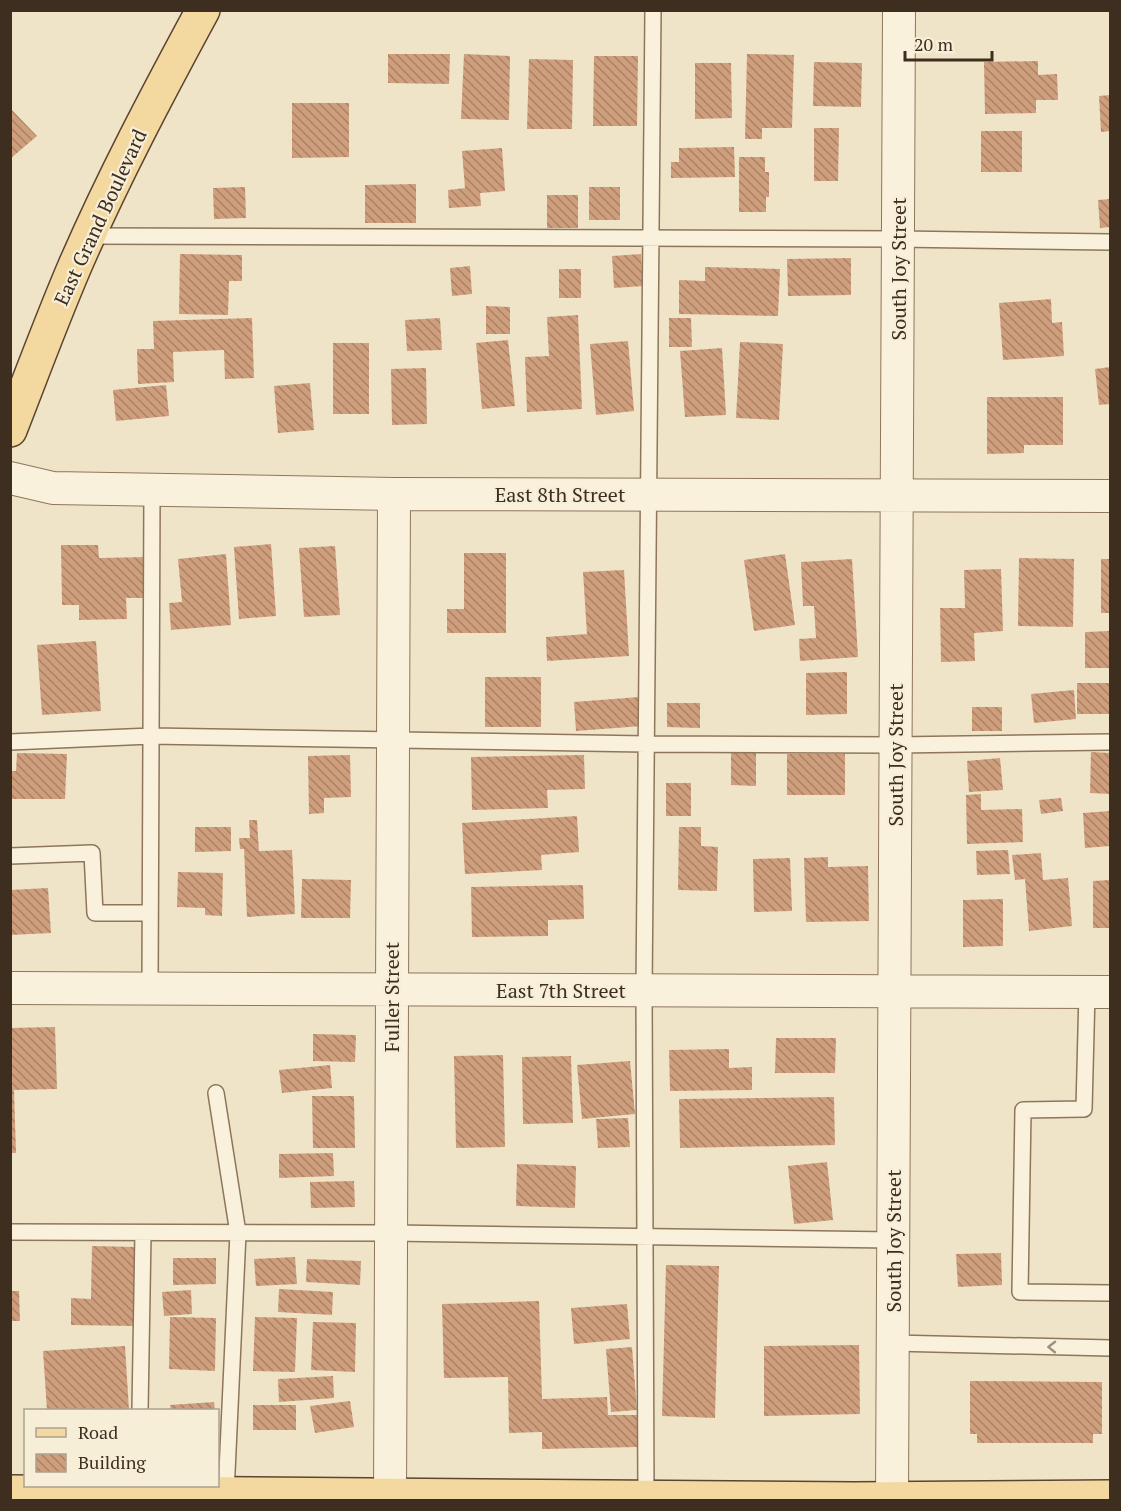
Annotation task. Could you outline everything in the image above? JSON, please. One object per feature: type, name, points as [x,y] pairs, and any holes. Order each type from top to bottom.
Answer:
[{"type":"main road","name":"East Grand Boulevard","points":[[10,430],[88,236],[156,98],[203,10]]},
{"type":"main road","points":[[10,1492],[391,1498],[892,1500],[1110,1497]]},
{"type":"street","name":"South Joy Street","points":[[892,1500],[899,10]]},
{"type":"street","name":"East 8th Street","points":[[10,478],[53,488],[394,494],[1110,496]]},
{"type":"street","name":"Fuller Street","points":[[391,1498],[394,494]]},
{"type":"street","name":"East 7th Street","points":[[10,988],[1099,992]]},
{"type":"lane","points":[[646,1499],[644,990],[654,10]]},
{"type":"lane","points":[[88,236],[1110,242]]},
{"type":"lane","points":[[150,988],[152,490]]},
{"type":"lane","points":[[10,742],[151,736],[646,744],[896,745],[1110,742]]},
{"type":"lane","points":[[10,856],[92,853],[95,913],[149,913]]},
{"type":"lane","points":[[1099,992],[1084,1109],[1023,1110],[1020,1292],[1110,1293]]},
{"type":"lane","points":[[216,1093],[238,1233],[226,1494]]},
{"type":"lane","points":[[10,1232],[391,1233],[893,1240]]},
{"type":"lane","points":[[140,1409],[143,1233]]},
{"type":"lane","points":[[893,1343],[1110,1348]]},
{"type":"building","points":[[388,54],[450,54],[449,84],[388,83]]},
{"type":"building","points":[[464,54],[510,56],[509,120],[461,119]]},
{"type":"building","points":[[747,54],[794,55],[792,128],[762,128],[762,139],[745,139]]},
{"type":"building","points":[[594,56],[638,56],[637,126],[593,126]]},
{"type":"building","points":[[529,59],[573,60],[572,129],[527,129]]},
{"type":"building","points":[[1038,61],[1038,75],[1057,74],[1058,100],[1036,100],[1036,113],[985,114],[984,62]]},
{"type":"building","points":[[814,62],[862,63],[861,107],[813,106]]},
{"type":"building","points":[[695,63],[731,63],[732,118],[695,119]]},
{"type":"building","points":[[1110,95],[1110,131],[1101,132],[1099,96]]},
{"type":"building","points":[[292,103],[349,103],[349,157],[292,158]]},
{"type":"building","points":[[10,108],[37,136],[10,159]]},
{"type":"building","points":[[814,128],[839,128],[838,181],[814,181]]},
{"type":"building","points":[[981,131],[1022,131],[1022,172],[981,172]]},
{"type":"building","points":[[734,147],[735,177],[671,178],[671,162],[679,162],[679,148]]},
{"type":"building","points":[[502,148],[505,191],[480,193],[481,206],[449,208],[448,190],[465,188],[462,151]]},
{"type":"building","points":[[739,157],[765,157],[765,172],[769,172],[769,197],[766,197],[766,212],[739,212]]},
{"type":"building","points":[[416,184],[416,223],[365,223],[365,185]]},
{"type":"building","points":[[245,187],[246,218],[214,219],[213,188]]},
{"type":"building","points":[[589,187],[620,187],[620,220],[589,220]]},
{"type":"building","points":[[547,195],[578,195],[578,228],[547,228]]},
{"type":"building","points":[[1110,199],[1110,227],[1100,228],[1098,200]]},
{"type":"building","points":[[180,254],[242,255],[242,281],[229,281],[228,315],[179,314]]},
{"type":"building","points":[[641,254],[643,286],[614,288],[612,256]]},
{"type":"building","points":[[851,258],[851,295],[788,296],[787,259]]},
{"type":"building","points":[[470,266],[472,294],[452,296],[450,268]]},
{"type":"building","points":[[705,267],[780,269],[778,316],[679,314],[679,280],[705,281]]},
{"type":"building","points":[[559,269],[581,269],[581,298],[559,298]]},
{"type":"building","points":[[1051,299],[1052,323],[1062,322],[1064,356],[1003,360],[999,303]]},
{"type":"building","points":[[486,306],[510,307],[510,334],[486,334]]},
{"type":"building","points":[[578,315],[582,409],[527,412],[525,357],[549,356],[547,317]]},
{"type":"building","points":[[252,318],[254,378],[225,379],[224,350],[173,352],[174,382],[138,384],[137,349],[154,349],[153,321]]},
{"type":"building","points":[[440,318],[442,350],[407,351],[405,320]]},
{"type":"building","points":[[669,318],[691,318],[692,347],[669,347]]},
{"type":"building","points":[[508,340],[515,406],[482,409],[476,343]]},
{"type":"building","points":[[628,341],[634,411],[596,415],[590,344]]},
{"type":"building","points":[[740,342],[783,344],[779,420],[736,418]]},
{"type":"building","points":[[333,343],[369,343],[369,414],[333,414]]},
{"type":"building","points":[[722,348],[726,415],[685,417],[680,351]]},
{"type":"building","points":[[1110,367],[1110,404],[1099,405],[1095,369]]},
{"type":"building","points":[[426,368],[427,424],[392,425],[391,369]]},
{"type":"building","points":[[310,383],[314,430],[278,433],[274,386]]},
{"type":"building","points":[[166,385],[169,416],[116,421],[113,390]]},
{"type":"building","points":[[987,397],[1063,397],[1063,445],[1024,445],[1024,453],[987,454]]},
{"type":"building","points":[[271,544],[276,616],[239,619],[234,547]]},
{"type":"building","points":[[61,545],[98,545],[99,558],[147,557],[147,598],[126,598],[127,619],[79,620],[79,605],[62,605]]},
{"type":"building","points":[[335,546],[340,615],[304,617],[299,548]]},
{"type":"building","points":[[464,553],[506,553],[506,633],[447,633],[447,609],[464,609]]},
{"type":"building","points":[[226,554],[231,625],[171,630],[169,603],[182,602],[178,559]]},
{"type":"building","points":[[785,554],[795,625],[754,631],[744,560]]},
{"type":"building","points":[[1019,558],[1074,559],[1073,627],[1018,626]]},
{"type":"building","points":[[852,559],[858,657],[800,661],[799,639],[816,638],[814,606],[803,606],[801,562]]},
{"type":"building","points":[[1101,559],[1110,559],[1110,613],[1101,613]]},
{"type":"building","points":[[1001,569],[1003,631],[974,633],[975,661],[941,662],[940,608],[965,608],[964,570]]},
{"type":"building","points":[[624,570],[629,656],[547,661],[546,637],[587,634],[583,572]]},
{"type":"building","points":[[1110,631],[1110,668],[1085,668],[1085,632]]},
{"type":"building","points":[[96,641],[101,711],[42,715],[37,645]]},
{"type":"building","points":[[847,672],[847,714],[806,715],[806,673]]},
{"type":"building","points":[[485,677],[541,677],[541,727],[485,727]]},
{"type":"building","points":[[1077,683],[1110,683],[1110,714],[1077,714]]},
{"type":"building","points":[[1074,690],[1076,719],[1034,723],[1031,694]]},
{"type":"building","points":[[639,697],[642,726],[576,731],[574,702]]},
{"type":"building","points":[[667,703],[700,703],[700,728],[667,727]]},
{"type":"building","points":[[972,707],[1002,707],[1002,731],[972,731]]},
{"type":"building","points":[[1091,752],[1110,753],[1110,794],[1090,793]]},
{"type":"building","points":[[17,753],[67,754],[65,799],[10,799],[10,771],[16,771]]},
{"type":"building","points":[[731,753],[756,753],[756,786],[731,785]]},
{"type":"building","points":[[787,754],[845,754],[845,795],[787,795]]},
{"type":"building","points":[[350,755],[351,797],[324,798],[324,813],[309,814],[308,756]]},
{"type":"building","points":[[584,755],[585,789],[547,790],[548,808],[472,810],[471,757]]},
{"type":"building","points":[[1000,758],[1003,790],[969,792],[967,761]]},
{"type":"building","points":[[666,783],[691,783],[691,816],[666,816]]},
{"type":"building","points":[[981,794],[981,810],[1022,809],[1023,842],[967,844],[966,795]]},
{"type":"building","points":[[1061,798],[1063,811],[1041,814],[1039,800]]},
{"type":"building","points":[[1110,811],[1110,846],[1085,848],[1083,813]]},
{"type":"building","points":[[577,816],[579,852],[541,855],[542,870],[465,874],[462,823]]},
{"type":"building","points":[[249,820],[257,820],[259,851],[292,850],[295,914],[247,917],[244,849],[240,849],[239,838],[250,838]]},
{"type":"building","points":[[195,827],[231,827],[231,851],[195,852]]},
{"type":"building","points":[[679,827],[701,827],[701,846],[718,847],[717,891],[678,890]]},
{"type":"building","points":[[1008,850],[1010,874],[977,875],[976,851]]},
{"type":"building","points":[[1041,853],[1043,880],[1068,878],[1072,926],[1029,931],[1025,879],[1015,880],[1012,855]]},
{"type":"building","points":[[828,857],[828,867],[868,866],[869,921],[806,922],[804,858]]},
{"type":"building","points":[[790,858],[792,911],[754,912],[753,859]]},
{"type":"building","points":[[178,872],[223,873],[222,916],[205,915],[205,908],[177,907]]},
{"type":"building","points":[[302,879],[351,880],[350,918],[301,918]]},
{"type":"building","points":[[1110,880],[1110,928],[1093,928],[1093,881]]},
{"type":"building","points":[[583,885],[584,919],[548,920],[548,936],[472,937],[471,887]]},
{"type":"building","points":[[48,888],[51,933],[10,935],[10,890]]},
{"type":"building","points":[[1003,899],[1003,946],[963,947],[963,900]]},
{"type":"building","points":[[55,1027],[57,1089],[14,1090],[16,1153],[10,1153],[10,1028]]},
{"type":"building","points":[[313,1034],[356,1035],[355,1062],[313,1061]]},
{"type":"building","points":[[776,1038],[836,1038],[835,1073],[775,1073]]},
{"type":"building","points":[[729,1049],[729,1068],[752,1067],[752,1090],[670,1091],[669,1050]]},
{"type":"building","points":[[503,1055],[505,1147],[456,1148],[454,1056]]},
{"type":"building","points":[[571,1056],[573,1123],[523,1124],[522,1057]]},
{"type":"building","points":[[630,1061],[635,1114],[582,1119],[577,1065]]},
{"type":"building","points":[[330,1065],[332,1088],[282,1093],[279,1070]]},
{"type":"building","points":[[312,1096],[354,1096],[355,1148],[313,1148]]},
{"type":"building","points":[[834,1097],[835,1145],[680,1148],[679,1099]]},
{"type":"building","points":[[628,1118],[630,1147],[598,1148],[596,1119]]},
{"type":"building","points":[[333,1153],[334,1176],[279,1178],[279,1154]]},
{"type":"building","points":[[827,1162],[833,1220],[794,1224],[788,1166]]},
{"type":"building","points":[[517,1164],[576,1166],[575,1208],[516,1206]]},
{"type":"building","points":[[354,1181],[355,1207],[311,1208],[310,1182]]},
{"type":"building","points":[[92,1246],[136,1247],[134,1326],[71,1325],[71,1298],[91,1299]]},
{"type":"building","points":[[1001,1253],[1002,1285],[958,1287],[956,1254]]},
{"type":"building","points":[[295,1257],[297,1284],[256,1286],[254,1259]]},
{"type":"building","points":[[173,1258],[216,1258],[216,1284],[173,1285]]},
{"type":"building","points":[[307,1259],[361,1261],[360,1285],[306,1282]]},
{"type":"building","points":[[666,1265],[719,1266],[715,1418],[662,1416]]},
{"type":"building","points":[[279,1289],[333,1292],[332,1315],[278,1312]]},
{"type":"building","points":[[191,1290],[192,1314],[164,1316],[162,1292]]},
{"type":"building","points":[[10,1291],[19,1291],[20,1321],[10,1321]]},
{"type":"building","points":[[539,1301],[542,1399],[607,1397],[608,1415],[637,1415],[638,1447],[542,1449],[542,1432],[509,1433],[508,1377],[444,1378],[442,1304]]},
{"type":"building","points":[[627,1304],[630,1339],[574,1344],[571,1308]]},
{"type":"building","points":[[170,1317],[216,1318],[215,1371],[169,1369]]},
{"type":"building","points":[[255,1317],[297,1318],[295,1372],[253,1371]]},
{"type":"building","points":[[313,1322],[356,1323],[355,1372],[311,1370]]},
{"type":"building","points":[[859,1345],[860,1414],[764,1416],[764,1346]]},
{"type":"building","points":[[125,1346],[129,1409],[47,1409],[43,1351]]},
{"type":"building","points":[[632,1347],[637,1410],[611,1412],[606,1349]]},
{"type":"building","points":[[333,1376],[334,1398],[279,1402],[278,1379]]},
{"type":"building","points":[[970,1381],[1102,1382],[1102,1434],[1093,1434],[1093,1443],[977,1443],[977,1434],[970,1434]]},
{"type":"building","points":[[350,1401],[354,1427],[315,1433],[310,1406]]},
{"type":"building","points":[[214,1402],[215,1409],[171,1409],[170,1405]]},
{"type":"building","points":[[253,1405],[296,1405],[296,1430],[253,1430]]}]
